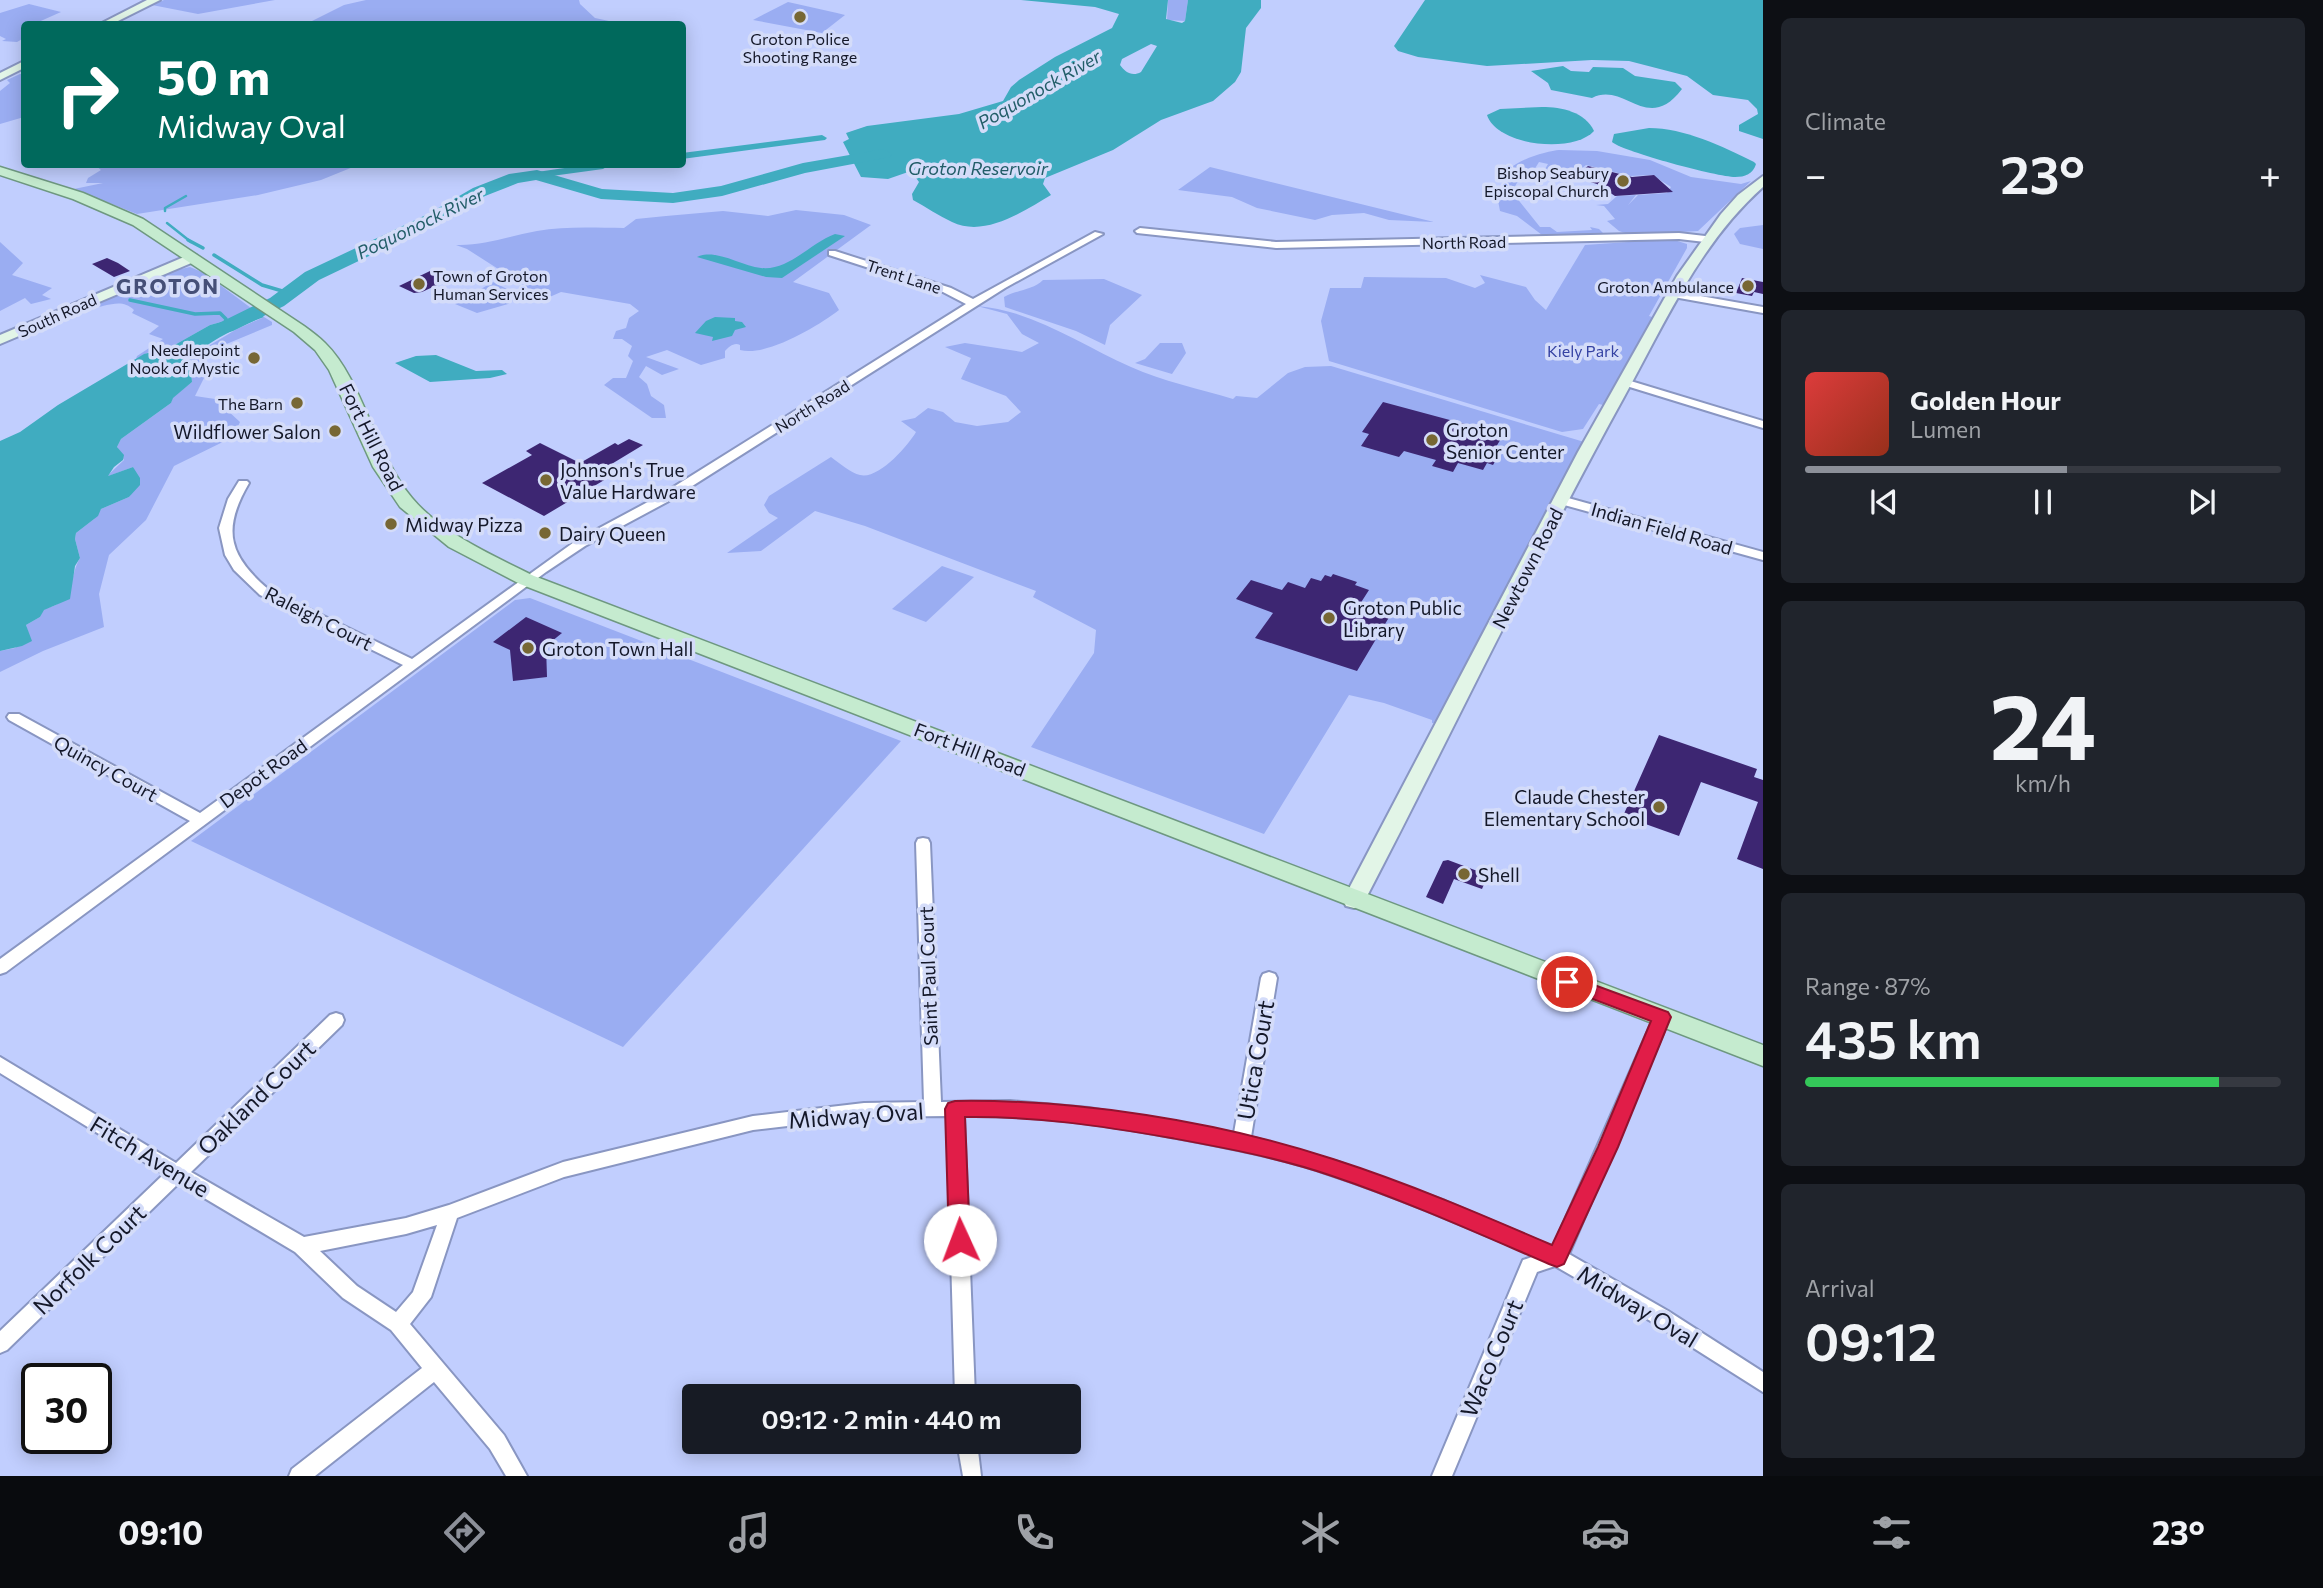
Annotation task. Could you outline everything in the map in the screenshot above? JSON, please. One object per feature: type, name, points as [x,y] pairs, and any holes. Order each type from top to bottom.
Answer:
[{"type":"main road","points":[[111,21],[155,0]]},
{"type":"main road","points":[[0,76],[21,66]]},
{"type":"main road","name":"Fort Hill Road","points":[[0,171],[118,213],[150,229],[308,335],[332,362],[386,474],[406,503],[455,543],[527,580],[1763,1056]]},
{"type":"main road","points":[[1705,239],[1737,203],[1763,180]]},
{"type":"main road","name":"Newtown Road","points":[[1354,900],[1419,780],[1561,500],[1672,294],[1705,239]]},
{"type":"main road","name":"South Road","points":[[0,340],[191,257]]},
{"type":"street","name":"North Road","points":[[1140,231],[1276,245],[1679,236],[1705,239]]},
{"type":"street","name":"North Road","points":[[527,580],[581,543],[663,499],[1039,264],[1098,234]]},
{"type":"street","name":"Trent Lane","points":[[832,253],[947,290],[974,304]]},
{"type":"street","points":[[1672,294],[1763,310]]},
{"type":"street","points":[[1624,382],[1763,425]]},
{"type":"street","name":"Raleigh Court","points":[[243,483],[229,504],[224,522],[232,556],[243,576],[264,592],[412,664]]},
{"type":"street","name":"Indian Field Road","points":[[1561,500],[1762,553]]},
{"type":"street","name":"Depot Road","points":[[0,968],[527,580]]},
{"type":"street","name":"Quincy Court","points":[[14,717],[199,819]]},
{"type":"street","name":"Saint Paul Court","points":[[923,843],[933,1110]]},
{"type":"street","name":"Utica Court","points":[[1241,1142],[1269,978]]},
{"type":"street","points":[[1557,1257],[1618,1124],[1662,1017]]},
{"type":"street","name":"Oakland Court","points":[[177,1174],[336,1020]]},
{"type":"street","name":"Fitch Avenue","points":[[0,1064],[177,1174],[302,1246]]},
{"type":"street","name":"Midway Oval","points":[[302,1246],[406,1226],[450,1213],[563,1170],[753,1123],[864,1110],[1010,1108],[1089,1115],[1241,1142],[1344,1171],[1439,1206],[1557,1257],[1661,1317],[1763,1383]]},
{"type":"street","points":[[955,1109],[965,1384]]},
{"type":"street","name":"Norfolk Court","points":[[0,1344],[177,1174]]},
{"type":"street","points":[[398,1324],[421,1297],[450,1213]]},
{"type":"street","points":[[302,1246],[350,1292],[398,1324],[438,1368],[497,1442],[517,1476]]},
{"type":"street","name":"Waco Court","points":[[1442,1476],[1530,1266],[1557,1257]]},
{"type":"street","points":[[299,1476],[438,1368]]},
{"type":"street","points":[[968,1454],[971,1474]]},
{"type":"green space","points":[[164,0],[275,0],[198,14],[152,5]]},
{"type":"green space","points":[[366,0],[579,0],[595,18],[609,21],[312,21],[344,5]]},
{"type":"green space","points":[[1168,0],[1188,0],[1185,21],[1167,20]]},
{"type":"green space","name":"Groton Police Shooting Range","points":[[788,2],[845,15],[822,33],[753,20]]},
{"type":"green space","points":[[29,4],[61,12],[41,21],[21,21],[21,40],[17,42],[2,41],[6,39],[0,36],[0,13]]},
{"type":"green space","points":[[21,74],[21,118],[0,124],[0,91],[10,83],[7,80]]},
{"type":"green space","points":[[1559,150],[1597,151],[1650,160],[1691,177],[1741,184],[1751,181],[1698,231],[1631,235],[1619,231],[1607,221],[1615,219],[1604,206],[1596,205],[1608,204],[1617,196],[1636,195],[1628,205],[1638,195],[1667,193],[1671,187],[1652,175],[1630,176],[1586,165],[1580,170],[1563,168],[1566,170],[1560,175],[1574,179],[1573,181],[1544,171],[1548,164],[1539,162],[1534,170],[1525,168],[1512,192],[1540,227],[1550,227],[1557,232],[1592,230],[1590,227],[1603,233],[1546,238],[1517,216],[1500,211],[1497,195],[1507,191],[1504,181],[1510,169],[1526,159]]},
{"type":"green space","points":[[1210,167],[1434,222],[1389,220],[1364,213],[1332,215],[1315,220],[1257,208],[1232,197],[1178,190]]},
{"type":"green space","points":[[99,168],[351,168],[321,180],[258,195],[137,214],[74,189],[103,183],[86,183],[88,178],[101,170]]},
{"type":"green space","points":[[796,210],[844,215],[871,225],[793,282],[829,293],[839,310],[806,332],[778,345],[751,351],[740,350],[740,345],[734,345],[725,351],[725,358],[701,365],[667,350],[646,357],[679,369],[662,375],[646,366],[639,377],[647,384],[651,396],[664,405],[666,418],[652,418],[604,385],[613,378],[626,378],[633,361],[628,356],[632,346],[622,339],[613,339],[616,331],[626,328],[629,318],[639,311],[630,304],[561,292],[545,299],[467,249],[456,245],[487,242],[548,229],[624,228],[636,219],[723,211],[768,216]]},
{"type":"green space","points":[[1763,225],[1763,249],[1740,244],[1734,234],[1740,228]]},
{"type":"green space","name":"Kiely Park","points":[[1671,239],[1687,244],[1687,248],[1649,316],[1655,318],[1611,407],[1599,404],[1583,429],[1562,432],[1329,361],[1321,321],[1330,288],[1361,288],[1364,277],[1446,278],[1475,288],[1485,283],[1480,275],[1526,287],[1546,310],[1585,245]]},
{"type":"green space","points":[[0,242],[23,263],[12,275],[52,288],[42,295],[51,299],[31,304],[25,298],[0,311]]},
{"type":"green space","points":[[190,267],[204,273],[251,308],[239,317],[210,325],[171,347],[149,352],[136,359],[163,339],[149,334],[159,326],[132,313],[134,310],[122,304],[84,307],[172,271]]},
{"type":"green space","points":[[1104,279],[1142,295],[1110,325],[1105,345],[1076,331],[1005,307],[1004,297],[1035,286],[1043,280]]},
{"type":"green space","points":[[493,282],[521,296],[508,304],[477,313],[455,304]]},
{"type":"green space","points":[[977,306],[1037,321],[1143,372],[1233,399],[1236,396],[1257,398],[1288,373],[1305,367],[1331,366],[1591,444],[1447,725],[1432,723],[1432,720],[1384,703],[1349,695],[1264,834],[1031,747],[1094,653],[1096,630],[1033,597],[1036,591],[865,526],[815,511],[761,551],[727,553],[778,518],[769,513],[764,505],[769,496],[831,457],[860,475],[867,475],[884,467],[900,453],[916,432],[901,421],[915,418],[928,408],[943,412],[955,422],[977,426],[1008,422],[1021,412],[1006,396],[961,379],[971,358],[945,347],[965,343],[1022,352],[1039,343],[1022,334],[1007,314]]},
{"type":"green space","points":[[264,317],[272,322],[272,325],[212,350],[203,359],[205,376],[195,396],[215,399],[240,422],[233,437],[174,466],[146,520],[109,555],[99,594],[104,627],[43,651],[0,672],[0,651],[15,648],[29,635],[26,625],[40,617],[43,610],[59,603],[67,592],[80,558],[76,533],[94,519],[101,509],[129,497],[139,483],[133,467],[106,477],[124,460],[117,447],[121,439],[171,403],[172,398],[192,382],[190,360],[195,354],[237,329]]},
{"type":"green space","points":[[1160,343],[1182,343],[1186,353],[1172,374],[1135,363],[1145,359]]},
{"type":"green space","points":[[942,566],[974,577],[926,622],[892,609]]},
{"type":"green space","points":[[530,598],[901,741],[623,1047],[191,841],[515,600]]},
{"type":"water","name":"Groton Reservoir","points":[[1021,0],[1168,0],[1166,19],[1182,23],[1185,21],[1188,0],[1261,0],[1261,8],[1246,28],[1241,72],[1235,82],[1213,101],[1161,120],[1113,150],[1045,178],[1043,184],[1051,195],[1004,220],[978,227],[947,220],[913,200],[912,194],[919,182],[911,171],[888,179],[861,177],[843,142],[849,139],[846,133],[867,126],[959,114],[1003,101],[1011,87],[1019,80],[1055,57],[1112,28],[1119,14],[1095,7]],"holes":[[[1151,44],[1157,46],[1141,72],[1129,73],[1120,65],[1122,59]]]},
{"type":"water","points":[[1425,0],[1763,0],[1763,139],[1739,131],[1739,125],[1758,114],[1748,100],[1713,95],[1687,76],[1629,61],[1592,60],[1487,66],[1418,57],[1398,51],[1394,46]]},
{"type":"water","points":[[1563,66],[1571,71],[1589,72],[1593,67],[1623,68],[1635,76],[1675,82],[1682,89],[1669,102],[1647,108],[1615,96],[1592,98],[1551,90],[1548,83],[1531,71]]},
{"type":"water","points":[[1557,108],[1579,115],[1594,131],[1570,143],[1536,143],[1505,134],[1494,126],[1487,115],[1500,109]]},
{"type":"water","points":[[1649,128],[1676,131],[1703,139],[1756,164],[1751,173],[1745,176],[1725,176],[1652,157],[1612,142],[1614,134]]},
{"type":"water","points":[[835,234],[845,236],[782,278],[766,277],[697,257],[712,255],[753,267],[771,268],[790,261]]},
{"type":"water","points":[[251,308],[264,317],[224,335],[196,354],[190,360],[192,382],[173,398],[171,403],[121,439],[117,447],[124,455],[123,460],[108,476],[133,467],[140,478],[140,485],[129,497],[101,509],[98,516],[76,533],[80,558],[75,566],[70,599],[44,610],[40,617],[26,625],[32,641],[0,651],[0,441],[20,432],[58,405],[144,354],[171,347],[210,325],[239,317]]},
{"type":"water","points":[[715,317],[735,318],[735,321],[742,322],[746,327],[735,330],[732,336],[712,341],[713,337],[695,333],[706,321]]},
{"type":"water","points":[[436,355],[476,371],[502,370],[507,374],[490,378],[430,382],[395,363],[416,356]]},
{"type":"building","name":"Bishop Seabury Episcopal Church","points":[[1588,166],[1632,177],[1654,175],[1673,192],[1615,196],[1597,184],[1574,177]]},
{"type":"building","points":[[107,258],[130,271],[114,277],[92,264]]},
{"type":"building","name":"Town of Groton Human Services","points":[[430,271],[448,280],[414,293],[399,286]]},
{"type":"building","name":"Groton Ambulance","points":[[1742,278],[1763,282],[1763,294],[1754,292],[1752,296],[1736,293]]},
{"type":"building","name":"Groton Senior Center","points":[[1383,402],[1487,430],[1505,432],[1496,447],[1503,448],[1493,465],[1487,463],[1483,470],[1458,463],[1453,472],[1432,466],[1436,460],[1404,451],[1399,457],[1361,446],[1369,434],[1362,432]]},
{"type":"building","name":"Johnson's True Value Hardware","points":[[629,439],[643,445],[600,471],[611,476],[544,516],[482,483],[532,455],[526,451],[540,443],[580,463],[615,443],[618,445]]},
{"type":"building","name":"Groton Public Library","points":[[1333,574],[1357,582],[1355,585],[1369,590],[1360,604],[1391,614],[1357,671],[1255,638],[1273,613],[1236,599],[1251,580],[1282,590],[1288,582],[1305,588],[1311,578],[1321,581],[1325,575],[1331,577]]},
{"type":"building","name":"Groton Town Hall","points":[[526,617],[562,633],[546,646],[547,677],[513,681],[510,650],[493,642]]},
{"type":"building","name":"Claude Chester Elementary School","points":[[1659,735],[1757,769],[1754,777],[1763,780],[1763,869],[1737,859],[1758,802],[1701,782],[1679,836],[1623,816]]},
{"type":"building","points":[[1448,860],[1488,875],[1482,889],[1454,879],[1443,904],[1426,897],[1443,861]]},
{"type":"waterway","points":[[686,155],[822,138]]},
{"type":"waterway","name":"Poquonock River","points":[[226,327],[277,302],[312,276],[434,218],[479,192],[515,178],[537,175],[601,194],[673,198],[722,191],[803,168],[884,154]]},
{"type":"waterway","points":[[537,175],[588,168]]},
{"type":"waterway","points":[[165,211],[165,208],[186,196]]},
{"type":"waterway","points":[[167,223],[189,241]]},
{"type":"waterway","points":[[189,241],[203,248]]},
{"type":"waterway","points":[[214,255],[262,285],[289,293]]},
{"type":"waterway","points":[[130,300],[195,314],[220,313],[226,319],[224,327]]},
{"type":"place","name":"Groton Police Shooting Range","points":[[800,17]]},
{"type":"place","name":"Bishop Seabury Episcopal Church","points":[[1623,181]]},
{"type":"place","name":"Town of Groton Human Services","points":[[419,284]]},
{"type":"place","name":"Groton Ambulance","points":[[1748,286]]},
{"type":"place","name":"Needlepoint Nook of Mystic","points":[[254,358]]},
{"type":"place","name":"The Barn","points":[[297,403]]},
{"type":"place","name":"Wildflower Salon","points":[[335,431]]},
{"type":"place","name":"Groton Senior Center","points":[[1432,440]]},
{"type":"place","name":"Johnson's True Value Hardware","points":[[546,480]]},
{"type":"place","name":"Midway Pizza","points":[[391,524]]},
{"type":"place","name":"Dairy Queen","points":[[545,533]]},
{"type":"place","name":"Groton Public Library","points":[[1329,618]]},
{"type":"place","name":"Groton Town Hall","points":[[528,648]]},
{"type":"place","name":"Claude Chester Elementary School","points":[[1659,807]]},
{"type":"place","name":"Shell","points":[[1464,874]]},
{"type":"district","name":"GROTON","points":[[168,285]]},
{"type":"route","points":[[960,1240],[955,1109],[1010,1108],[1089,1115],[1241,1142],[1332,1167],[1439,1206],[1557,1257],[1608,1147],[1662,1017],[1567,982]]}]
